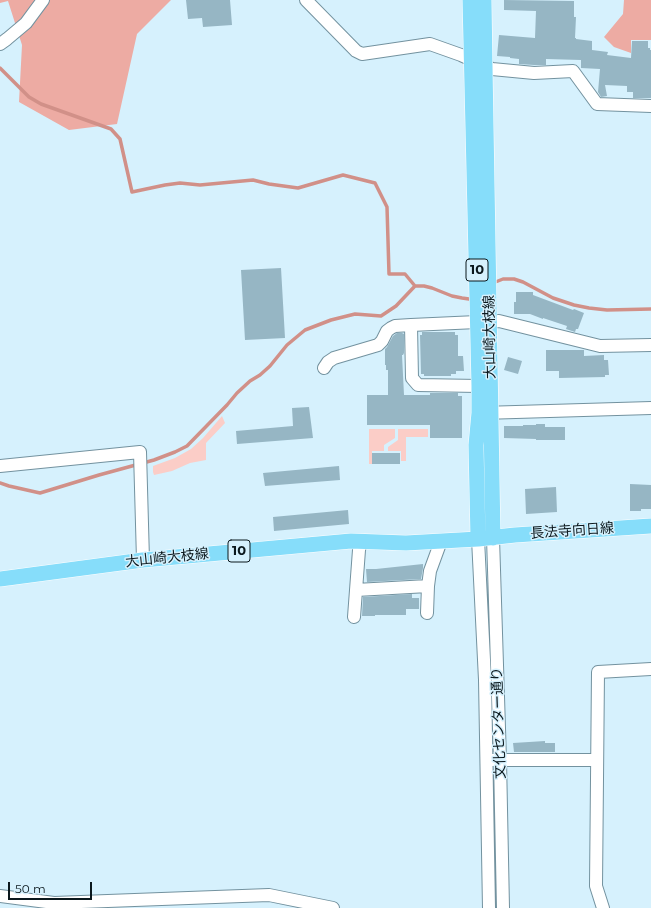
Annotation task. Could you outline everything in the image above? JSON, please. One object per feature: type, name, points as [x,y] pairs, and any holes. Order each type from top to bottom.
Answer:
[{"type":"main road","name":"大山崎大枝線","points":[[0,579],[143,560],[267,548],[361,541],[406,543],[493,538],[485,413],[478,63],[470,0]]},
{"type":"main road","name":"大山崎大枝線","points":[[478,63],[484,0]]},
{"type":"main road","name":"大山崎大枝線","points":[[478,539],[476,445],[485,413],[479,386],[484,322]]},
{"type":"main road","name":"長法寺向日線","points":[[493,538],[651,526]]},
{"type":"street","points":[[0,44],[26,23],[43,0]]},
{"type":"street","points":[[306,0],[356,51],[362,54],[430,44],[461,55],[492,69],[534,73],[573,71],[597,104],[651,106]]},
{"type":"street","points":[[324,368],[328,362],[334,358],[378,345],[382,341],[387,331],[395,326],[499,321],[600,346],[651,345]]},
{"type":"street","points":[[410,325],[412,378],[418,385],[479,386]]},
{"type":"street","points":[[485,413],[651,408]]},
{"type":"street","points":[[0,466],[140,452],[143,560]]},
{"type":"street","name":"文化センター通り","points":[[493,538],[503,908]]},
{"type":"street","name":"文化センター通り","points":[[478,539],[485,680],[489,908]]},
{"type":"street","points":[[354,616],[361,541]]},
{"type":"street","points":[[427,613],[430,571],[440,541]]},
{"type":"street","points":[[356,590],[428,586]]},
{"type":"street","points":[[603,908],[596,886],[598,672],[651,669]]},
{"type":"street","points":[[486,760],[597,760]]},
{"type":"street","points":[[0,896],[54,902],[118,904],[238,902],[269,895],[333,908]]},
{"type":"shaded area","points":[[0,0],[171,0],[137,34],[117,124],[69,130],[19,102],[22,45],[8,1],[0,3]]},
{"type":"shaded area","points":[[624,0],[651,0],[651,40],[631,40],[631,53],[614,47],[604,37],[623,14]]},
{"type":"shaded area","points":[[222,416],[225,423],[206,443],[206,460],[190,463],[172,471],[154,475],[153,466],[175,458],[191,449],[203,438]]},
{"type":"shaded area","points":[[369,429],[395,429],[395,438],[384,445],[384,451],[372,451],[372,464],[369,464]]},
{"type":"shaded area","points":[[398,429],[428,429],[428,437],[406,437],[406,461],[401,461],[401,451],[388,451],[388,447],[398,440]]},
{"type":"building","points":[[186,0],[230,0],[232,25],[203,27],[202,18],[188,19]]},
{"type":"building","points":[[504,0],[574,1],[574,17],[576,17],[575,38],[592,41],[592,50],[608,52],[607,55],[631,58],[632,41],[648,41],[648,48],[651,50],[651,98],[633,98],[633,92],[627,92],[627,86],[605,85],[607,96],[601,97],[598,92],[600,69],[581,68],[581,60],[546,59],[546,65],[534,65],[519,64],[519,59],[497,56],[499,35],[535,38],[536,11],[504,10]]},
{"type":"building","points":[[281,268],[285,338],[245,340],[241,270]]},
{"type":"building","points":[[516,292],[533,292],[533,295],[584,313],[578,329],[576,329],[575,332],[566,329],[567,326],[530,314],[514,314]]},
{"type":"building","points":[[422,332],[455,332],[455,335],[458,335],[458,356],[463,356],[464,371],[456,371],[456,374],[451,374],[451,376],[424,376],[424,374],[421,374],[420,335],[422,335]]},
{"type":"building","points":[[397,333],[404,334],[404,353],[402,355],[404,395],[458,393],[458,396],[462,396],[462,438],[430,438],[430,425],[367,425],[367,395],[388,395],[388,370],[386,370],[385,365],[385,349],[393,336]]},
{"type":"building","points":[[546,350],[584,350],[584,356],[604,355],[604,360],[608,360],[609,375],[605,375],[605,377],[559,378],[559,371],[546,371]]},
{"type":"building","points":[[508,357],[522,361],[518,374],[504,370]]},
{"type":"building","points":[[309,407],[313,438],[237,444],[236,431],[293,426],[292,408]]},
{"type":"building","points":[[545,424],[545,427],[565,427],[565,440],[504,438],[504,426]]},
{"type":"building","points":[[372,453],[400,453],[400,464],[372,464]]},
{"type":"building","points":[[339,466],[340,480],[265,486],[263,473]]},
{"type":"building","points":[[630,484],[651,485],[651,509],[630,511]]},
{"type":"building","points":[[556,487],[557,512],[526,514],[525,489]]},
{"type":"building","points":[[348,510],[349,524],[274,531],[273,517]]},
{"type":"building","points":[[423,564],[421,579],[367,582],[366,569]]},
{"type":"building","points":[[412,594],[412,598],[419,598],[419,609],[406,609],[406,615],[362,616],[363,597]]},
{"type":"building","points":[[545,741],[545,743],[555,743],[555,752],[514,752],[513,743]]},
{"type":"waterway","points":[[0,68],[29,97],[41,104],[111,129],[120,139],[132,192],[180,183],[200,185],[253,180],[298,188],[343,175],[375,183],[387,207],[389,274],[405,274],[415,286]]},
{"type":"waterway","points":[[493,283],[503,279],[514,279],[523,282],[553,298],[589,308],[607,310],[651,309]]},
{"type":"waterway","points":[[0,483],[40,493],[154,460],[175,452],[187,446],[237,393],[270,366],[287,345],[305,330],[331,320],[355,314],[381,316],[396,306],[415,286],[432,288],[452,296],[462,298],[469,299],[473,297]]}]
